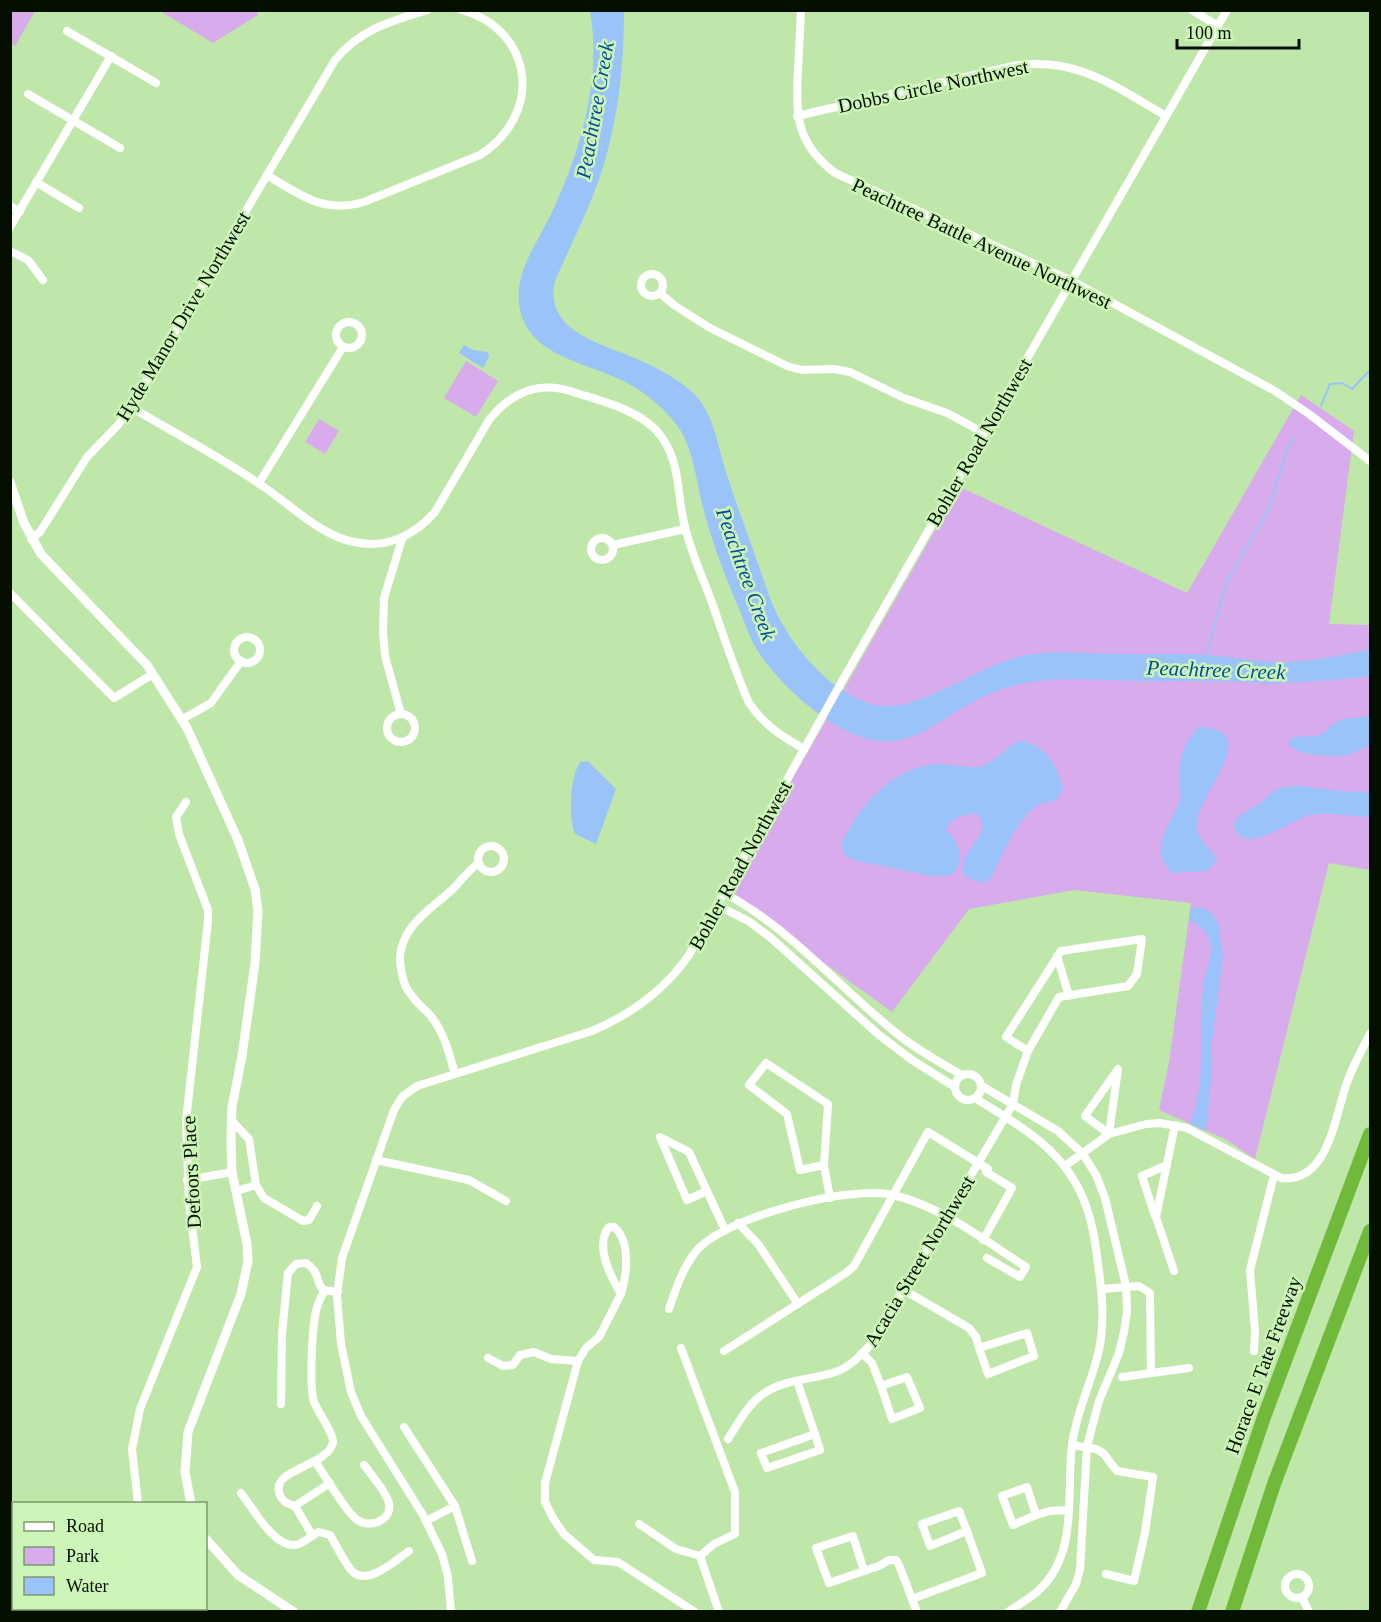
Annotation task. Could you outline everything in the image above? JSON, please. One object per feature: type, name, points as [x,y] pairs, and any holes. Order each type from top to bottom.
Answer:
[{"type":"highway","name":"Horace E Tate Freeway","points":[[1198,1611],[1264,1417],[1371,1134]]},
{"type":"highway","points":[[1232,1611],[1274,1484],[1371,1231]]},
{"type":"street","name":"Hyde Manor Drive Northwest","points":[[31,540],[40,532],[87,457],[118,425],[131,407],[335,60],[342,51],[370,30],[427,10]]},
{"type":"street","points":[[267,175],[311,201],[328,206],[345,206],[375,198],[480,155],[493,147],[512,125],[519,110],[522,96],[520,66],[515,51],[492,24],[475,14],[462,10]]},
{"type":"street","name":"Peachtree Battle Avenue Northwest","points":[[801,10],[797,116],[801,132],[821,163],[835,173],[1071,281],[1272,390],[1309,414],[1371,461]]},
{"type":"street","points":[[1192,10],[1218,26]]},
{"type":"street","name":"Bohler Road Northwest","points":[[451,1611],[446,1566],[426,1521],[361,1416],[351,1392],[341,1344],[339,1274],[347,1241],[394,1110],[402,1097],[417,1086],[592,1031],[630,1012],[657,993],[677,973],[690,955],[845,676],[1227,10]]},
{"type":"street","points":[[67,31],[156,83]]},
{"type":"street","points":[[10,227],[111,56]]},
{"type":"street","name":"Dobbs Circle Northwest","points":[[797,116],[1013,66],[1040,63],[1066,66],[1090,74],[1166,116]]},
{"type":"street","points":[[28,94],[120,148]]},
{"type":"street","points":[[36,182],[79,208]]},
{"type":"street","points":[[10,206],[20,212]]},
{"type":"street","points":[[10,250],[28,260],[43,280]]},
{"type":"street","points":[[660,293],[674,305],[710,328],[787,366],[802,370],[834,369],[850,372],[904,398],[947,413],[984,434]]},
{"type":"street","points":[[259,483],[343,347]]},
{"type":"street","points":[[131,407],[259,483],[324,530],[339,538],[368,544],[402,539],[435,512],[489,420],[500,407],[521,392],[546,387],[566,389],[640,417],[654,428],[666,444],[675,463],[685,529],[749,703],[769,727],[804,749]]},
{"type":"street","points":[[10,482],[31,540],[52,566],[139,657],[153,674],[187,728],[238,840],[255,889],[258,910],[255,963],[231,1120],[232,1172],[247,1244],[246,1276],[188,1432],[185,1472],[191,1502]]},
{"type":"street","points":[[613,545],[685,529]]},
{"type":"street","points":[[401,714],[385,656],[383,632],[384,598],[402,539]]},
{"type":"street","points":[[10,593],[114,698],[153,674]]},
{"type":"street","points":[[181,720],[211,703],[241,662]]},
{"type":"street","name":"Defoors Place","points":[[138,1502],[132,1449],[140,1409],[197,1267],[188,1180],[186,1120],[208,910],[176,817],[186,802]]},
{"type":"street","points":[[454,1074],[447,1046],[440,1030],[413,999],[405,986],[400,955],[405,939],[414,924],[479,863]]},
{"type":"street","points":[[724,893],[752,908],[782,931],[901,1037],[962,1075]]},
{"type":"street","points":[[717,905],[750,922],[771,938],[879,1035],[912,1060],[955,1087]]},
{"type":"street","points":[[1028,1051],[1006,1037],[1061,951],[1142,939],[1137,974],[1128,986],[1069,996],[1058,956]]},
{"type":"street","name":"Acacia Street Northwest","points":[[728,1440],[746,1410],[758,1398],[776,1387],[839,1371],[862,1353],[878,1334],[1013,1104],[1016,1084],[1028,1051],[1059,997],[1069,996]]},
{"type":"street","points":[[1065,1166],[1109,1134],[1146,1124],[1175,1125],[1208,1138],[1274,1175],[1288,1179],[1303,1175],[1314,1165],[1327,1146],[1335,1127],[1340,1102],[1348,1080],[1371,1034]]},
{"type":"street","points":[[824,1165],[800,1170],[787,1114],[749,1085],[766,1063],[828,1104],[824,1165],[830,1198]]},
{"type":"street","points":[[1118,1069],[1115,1090],[1109,1134],[1084,1116],[1118,1069]]},
{"type":"street","points":[[969,1074],[975,1075],[980,1080],[981,1086],[975,1098],[968,1100],[957,1094],[955,1087],[962,1075],[969,1074]]},
{"type":"street","points":[[981,1086],[1058,1131],[1083,1154],[1096,1175],[1105,1198],[1126,1286],[1127,1312],[1119,1353],[1099,1401],[1087,1446],[1080,1570],[1076,1584],[1060,1611]]},
{"type":"street","points":[[975,1098],[1040,1139],[1065,1166],[1080,1190],[1089,1214],[1102,1289],[1103,1319],[1100,1348],[1079,1412],[1072,1444],[1068,1533],[1064,1549],[1057,1566],[1038,1591],[1008,1611]]},
{"type":"street","points":[[231,1120],[249,1139],[256,1185],[264,1198],[303,1221],[309,1220],[317,1206]]},
{"type":"street","points":[[1156,1217],[1175,1125]]},
{"type":"street","points":[[724,1351],[854,1266],[928,1132],[979,1162],[988,1169],[986,1172],[1012,1188],[983,1240]]},
{"type":"street","points":[[707,1191],[687,1200],[660,1137],[689,1152],[707,1191],[725,1230]]},
{"type":"street","points":[[376,1160],[469,1180],[506,1201]]},
{"type":"street","points":[[1167,1165],[1142,1176],[1174,1271]]},
{"type":"street","points":[[188,1180],[232,1172]]},
{"type":"street","points":[[1254,1351],[1256,1331],[1250,1270],[1274,1175]]},
{"type":"street","points":[[236,1191],[256,1185]]},
{"type":"street","points":[[669,1309],[679,1282],[693,1255],[706,1242],[738,1223],[765,1213],[830,1198],[862,1193],[894,1195],[946,1217],[1026,1267],[1020,1277],[987,1258]]},
{"type":"street","points":[[738,1223],[758,1244],[798,1304]]},
{"type":"street","points":[[621,1294],[605,1261],[603,1243],[605,1231],[609,1227],[614,1227],[619,1231],[623,1242],[626,1274],[621,1294],[599,1337],[586,1348],[578,1360],[545,1483],[545,1502],[564,1534],[594,1560],[618,1562],[695,1611]]},
{"type":"street","points":[[281,1404],[282,1334],[286,1282],[291,1268],[300,1263],[311,1266],[317,1272],[319,1284],[325,1290],[338,1292]]},
{"type":"street","points":[[1102,1289],[1139,1286],[1149,1293],[1151,1373]]},
{"type":"street","points":[[312,1535],[295,1506],[287,1504],[280,1497],[278,1489],[283,1478],[315,1461],[333,1443],[333,1437],[323,1423],[314,1400],[312,1385],[314,1327],[317,1306],[325,1290]]},
{"type":"street","points":[[904,1290],[969,1328],[976,1337],[988,1374],[1035,1356],[1027,1333],[980,1348]]},
{"type":"street","points":[[681,1348],[735,1492],[735,1534],[714,1544],[700,1556]]},
{"type":"street","points":[[488,1358],[504,1366],[513,1365],[520,1356],[534,1352],[551,1359],[578,1360]]},
{"type":"street","points":[[862,1353],[872,1363],[880,1386],[892,1419],[920,1408],[907,1377],[880,1386]]},
{"type":"street","points":[[1122,1377],[1189,1368]]},
{"type":"street","points":[[797,1381],[815,1434],[820,1450],[767,1468],[761,1453],[815,1434]]},
{"type":"street","points":[[405,1427],[455,1506],[472,1561]]},
{"type":"street","points":[[1072,1444],[1087,1446],[1103,1453],[1117,1471],[1154,1478],[1134,1581],[1106,1574]]},
{"type":"street","points":[[315,1461],[354,1518],[369,1525],[379,1522],[389,1510],[389,1502],[364,1465]]},
{"type":"street","points":[[295,1506],[330,1483]]},
{"type":"street","points":[[1036,1515],[1027,1487],[1002,1497],[1013,1525],[1050,1511],[1069,1510]]},
{"type":"street","points":[[241,1493],[278,1542],[288,1545],[298,1544],[319,1532],[330,1534],[353,1571],[359,1576],[372,1576],[409,1551]]},
{"type":"street","points":[[426,1521],[455,1506]]},
{"type":"street","points":[[912,1599],[982,1573],[967,1532],[959,1511],[922,1524],[930,1546],[967,1532]]},
{"type":"street","points":[[639,1524],[676,1549],[700,1556]]},
{"type":"street","points":[[864,1571],[853,1536],[816,1548],[829,1583],[879,1566],[889,1560],[896,1560],[917,1611]]},
{"type":"street","points":[[207,1540],[238,1575],[294,1611]]},
{"type":"street","points":[[700,1556],[719,1611]]},
{"type":"street","points":[[1302,1597],[1309,1611]]},
{"type":"green space","points":[[10,11],[35,11],[15,46],[11,42]]},
{"type":"green space","points":[[160,11],[257,11],[258,15],[213,43]]},
{"type":"green space","points":[[466,361],[498,381],[476,417],[444,398]]},
{"type":"green space","points":[[1301,395],[1354,431],[1329,624],[1370,625],[1370,870],[1329,863],[1255,1159],[1225,1139],[1159,1110],[1169,1062],[1191,903],[1074,890],[969,909],[892,1012],[727,893],[960,487],[1187,593]]},
{"type":"green space","points":[[319,419],[339,431],[325,454],[305,442]]},
{"type":"water","name":"Peachtree Creek","points":[[590,11],[624,11],[620,87],[610,143],[600,176],[555,281],[554,298],[558,312],[578,333],[667,374],[689,389],[707,411],[732,491],[774,609],[791,638],[811,664],[824,676],[865,702],[880,706],[896,706],[933,694],[1009,660],[1027,655],[1051,653],[1195,654],[1290,662],[1370,650],[1370,676],[1313,682],[1270,683],[1076,679],[1031,682],[986,696],[927,730],[893,741],[863,738],[828,720],[811,708],[779,679],[752,641],[716,549],[704,511],[691,454],[676,424],[660,406],[634,387],[545,347],[524,321],[519,303],[521,279],[563,187],[587,113],[593,62]]},
{"type":"water","points":[[464,345],[473,350],[488,352],[489,357],[483,368],[459,353]]},
{"type":"water","points":[[1370,716],[1370,745],[1350,754],[1334,756],[1309,754],[1295,749],[1288,742],[1293,737],[1323,734],[1343,719]]},
{"type":"water","points":[[1199,727],[1219,731],[1227,740],[1228,752],[1222,768],[1198,816],[1198,834],[1217,860],[1207,871],[1172,873],[1161,854],[1161,845],[1181,798],[1179,774],[1183,752],[1189,739]]},
{"type":"water","points":[[1018,741],[1035,746],[1049,757],[1058,773],[1063,790],[1055,801],[1033,808],[1026,816],[1011,837],[990,879],[985,883],[969,878],[962,871],[965,857],[982,831],[981,820],[977,814],[959,817],[951,822],[946,830],[955,841],[960,853],[959,865],[950,876],[930,876],[853,860],[844,854],[841,844],[858,815],[879,790],[892,780],[906,772],[939,764],[968,767],[985,765]]},
{"type":"water","points":[[588,761],[616,789],[596,844],[575,834],[571,817],[574,777],[580,762]]},
{"type":"water","points":[[1302,786],[1338,791],[1370,792],[1370,817],[1317,814],[1302,818],[1257,838],[1246,839],[1239,835],[1234,825],[1241,815],[1259,804],[1275,790]]},
{"type":"water","points":[[1199,907],[1210,912],[1218,921],[1223,957],[1212,1041],[1206,1131],[1190,1124],[1199,1091],[1201,1005],[1211,950],[1208,935],[1189,920],[1191,909]]},
{"type":"waterway","points":[[1321,406],[1330,384],[1342,383],[1352,389],[1370,370]]},
{"type":"waterway","name":"Peachtree Creek","points":[[1206,656],[1226,583],[1269,509],[1288,446],[1295,439]]}]
